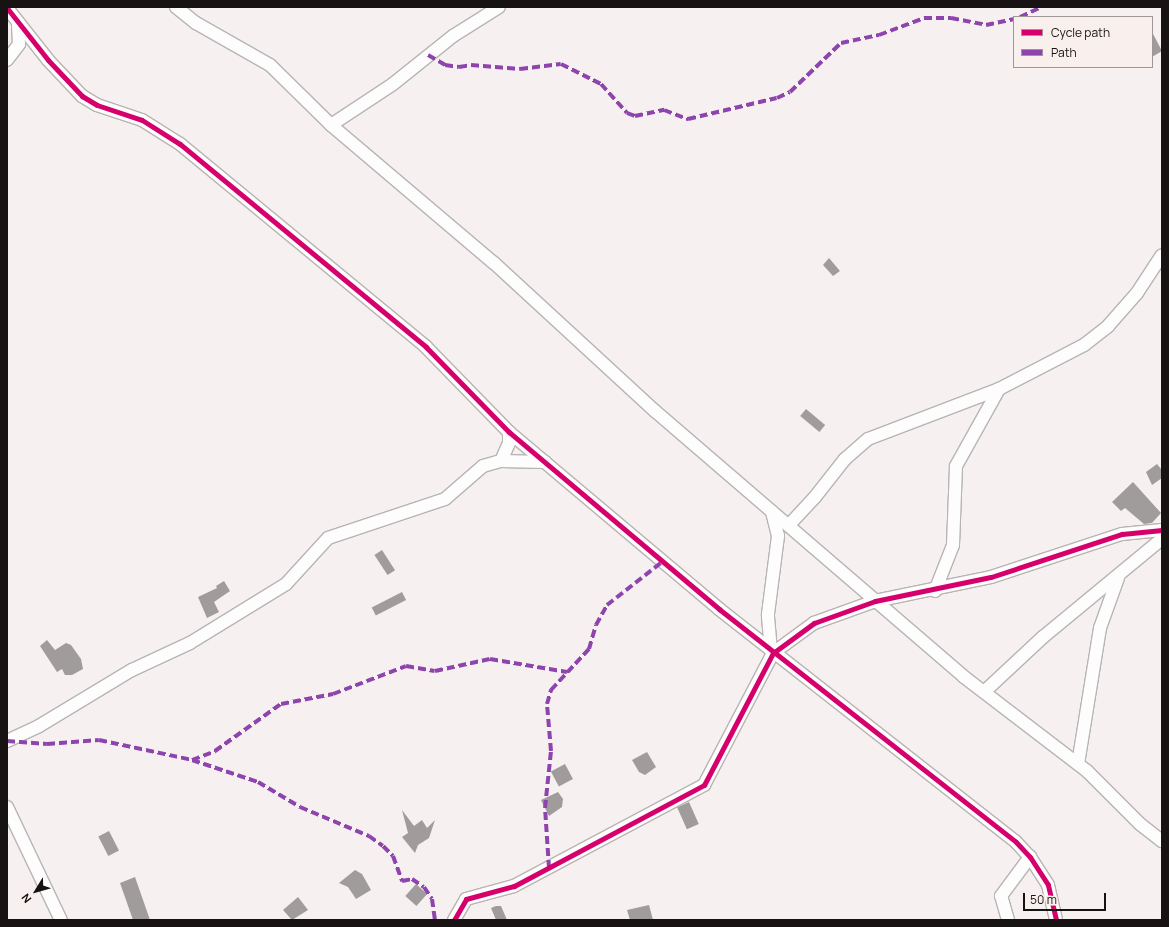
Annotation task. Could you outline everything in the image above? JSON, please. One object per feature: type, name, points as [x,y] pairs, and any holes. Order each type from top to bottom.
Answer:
[{"type":"street","points":[[176,7],[196,23],[270,65],[331,125],[494,263],[655,411],[770,507],[788,525],[875,601],[984,692],[1078,764],[1146,830],[1162,841]]},
{"type":"street","points":[[331,125],[393,84],[453,36],[499,7]]},
{"type":"street","points":[[7,8],[82,96],[97,105],[142,120],[180,144],[426,347],[509,432],[772,652],[1016,842],[1030,857],[1048,885],[1056,920]]},
{"type":"street","points":[[7,60],[19,44],[18,22]]},
{"type":"street","points":[[788,525],[860,444],[999,389],[1084,345],[1108,326],[1137,293],[1162,255]]},
{"type":"street","points":[[935,591],[953,545],[956,466],[999,389]]},
{"type":"street","points":[[501,461],[509,443],[509,432]]},
{"type":"street","points":[[7,741],[39,726],[132,670],[190,643],[286,584],[328,538],[445,499],[483,466],[501,461],[545,462]]},
{"type":"street","points":[[770,507],[778,536],[768,614],[772,652]]},
{"type":"street","points":[[454,920],[466,899],[514,886],[704,785],[772,652],[814,623],[875,601],[935,591],[991,577],[1122,534],[1162,530]]},
{"type":"street","points":[[984,692],[1043,637],[1162,539]]},
{"type":"street","points":[[1078,764],[1100,628],[1112,590],[1121,572]]},
{"type":"street","points":[[7,807],[61,920]]},
{"type":"street","points":[[1008,920],[1001,896],[1030,857]]},
{"type":"building","points":[[1153,34],[1162,51],[1153,56]]},
{"type":"building","points":[[829,258],[840,271],[833,276],[823,265]]},
{"type":"building","points":[[806,409],[825,425],[819,432],[800,416]]},
{"type":"building","points":[[1157,464],[1162,470],[1162,478],[1152,485],[1146,472]]},
{"type":"building","points":[[1133,482],[1161,513],[1152,523],[1144,524],[1125,508],[1121,511],[1112,502]]},
{"type":"building","points":[[382,550],[395,570],[388,575],[374,555]]},
{"type":"building","points":[[224,581],[230,591],[214,602],[219,612],[207,618],[198,597],[217,588],[216,586]]},
{"type":"building","points":[[402,592],[406,600],[376,615],[372,607]]},
{"type":"building","points":[[47,640],[55,650],[66,643],[71,645],[81,659],[83,669],[72,675],[65,675],[62,669],[57,672],[40,646]]},
{"type":"building","points":[[647,752],[656,767],[645,775],[639,772],[632,760]]},
{"type":"building","points":[[565,764],[573,779],[559,787],[551,772]]},
{"type":"building","points":[[558,792],[563,799],[562,807],[549,816],[541,800]]},
{"type":"building","points":[[689,802],[699,824],[687,829],[677,807]]},
{"type":"building","points":[[402,810],[414,826],[422,820],[427,828],[435,820],[429,838],[418,845],[415,853],[402,837],[408,833]]},
{"type":"building","points":[[109,831],[119,851],[108,856],[98,836]]},
{"type":"building","points":[[355,870],[362,874],[371,890],[356,899],[348,887],[339,883]]},
{"type":"building","points":[[135,877],[150,920],[133,920],[120,883]]},
{"type":"building","points":[[416,884],[427,894],[416,906],[405,896]]},
{"type":"building","points":[[298,897],[308,910],[292,920],[283,910]]},
{"type":"building","points":[[649,905],[653,920],[630,920],[627,910]]},
{"type":"building","points":[[501,906],[507,920],[496,920],[491,908]]},
{"type":"marked path","points":[[1022,16],[1041,7]]},
{"type":"marked path","points":[[428,55],[445,65],[459,67],[471,65],[520,69],[561,64],[601,84],[627,113],[635,116],[664,110],[688,119],[777,98],[790,92],[841,43],[879,35],[924,18],[951,18],[986,25],[1013,19]]},
{"type":"marked path","points":[[549,868],[545,808],[551,751],[547,704],[551,690],[589,649],[596,625],[607,605],[662,562]]},
{"type":"marked path","points":[[192,760],[215,751],[281,704],[333,694],[406,666],[435,671],[490,659],[567,672]]},
{"type":"marked path","points":[[7,741],[47,744],[99,740],[192,760],[258,782],[300,807],[369,836],[383,846],[393,856],[402,881],[412,879],[424,887],[432,899],[435,920]]},
{"type":"cycle path","points":[[7,8],[48,60],[82,96],[97,105],[142,120],[180,144],[426,347],[509,432],[719,609],[1016,842],[1030,857],[1048,885],[1056,920]]},
{"type":"cycle path","points":[[454,920],[466,899],[514,886],[704,785],[773,653],[814,623],[875,601],[991,577],[1122,534],[1162,530]]}]
